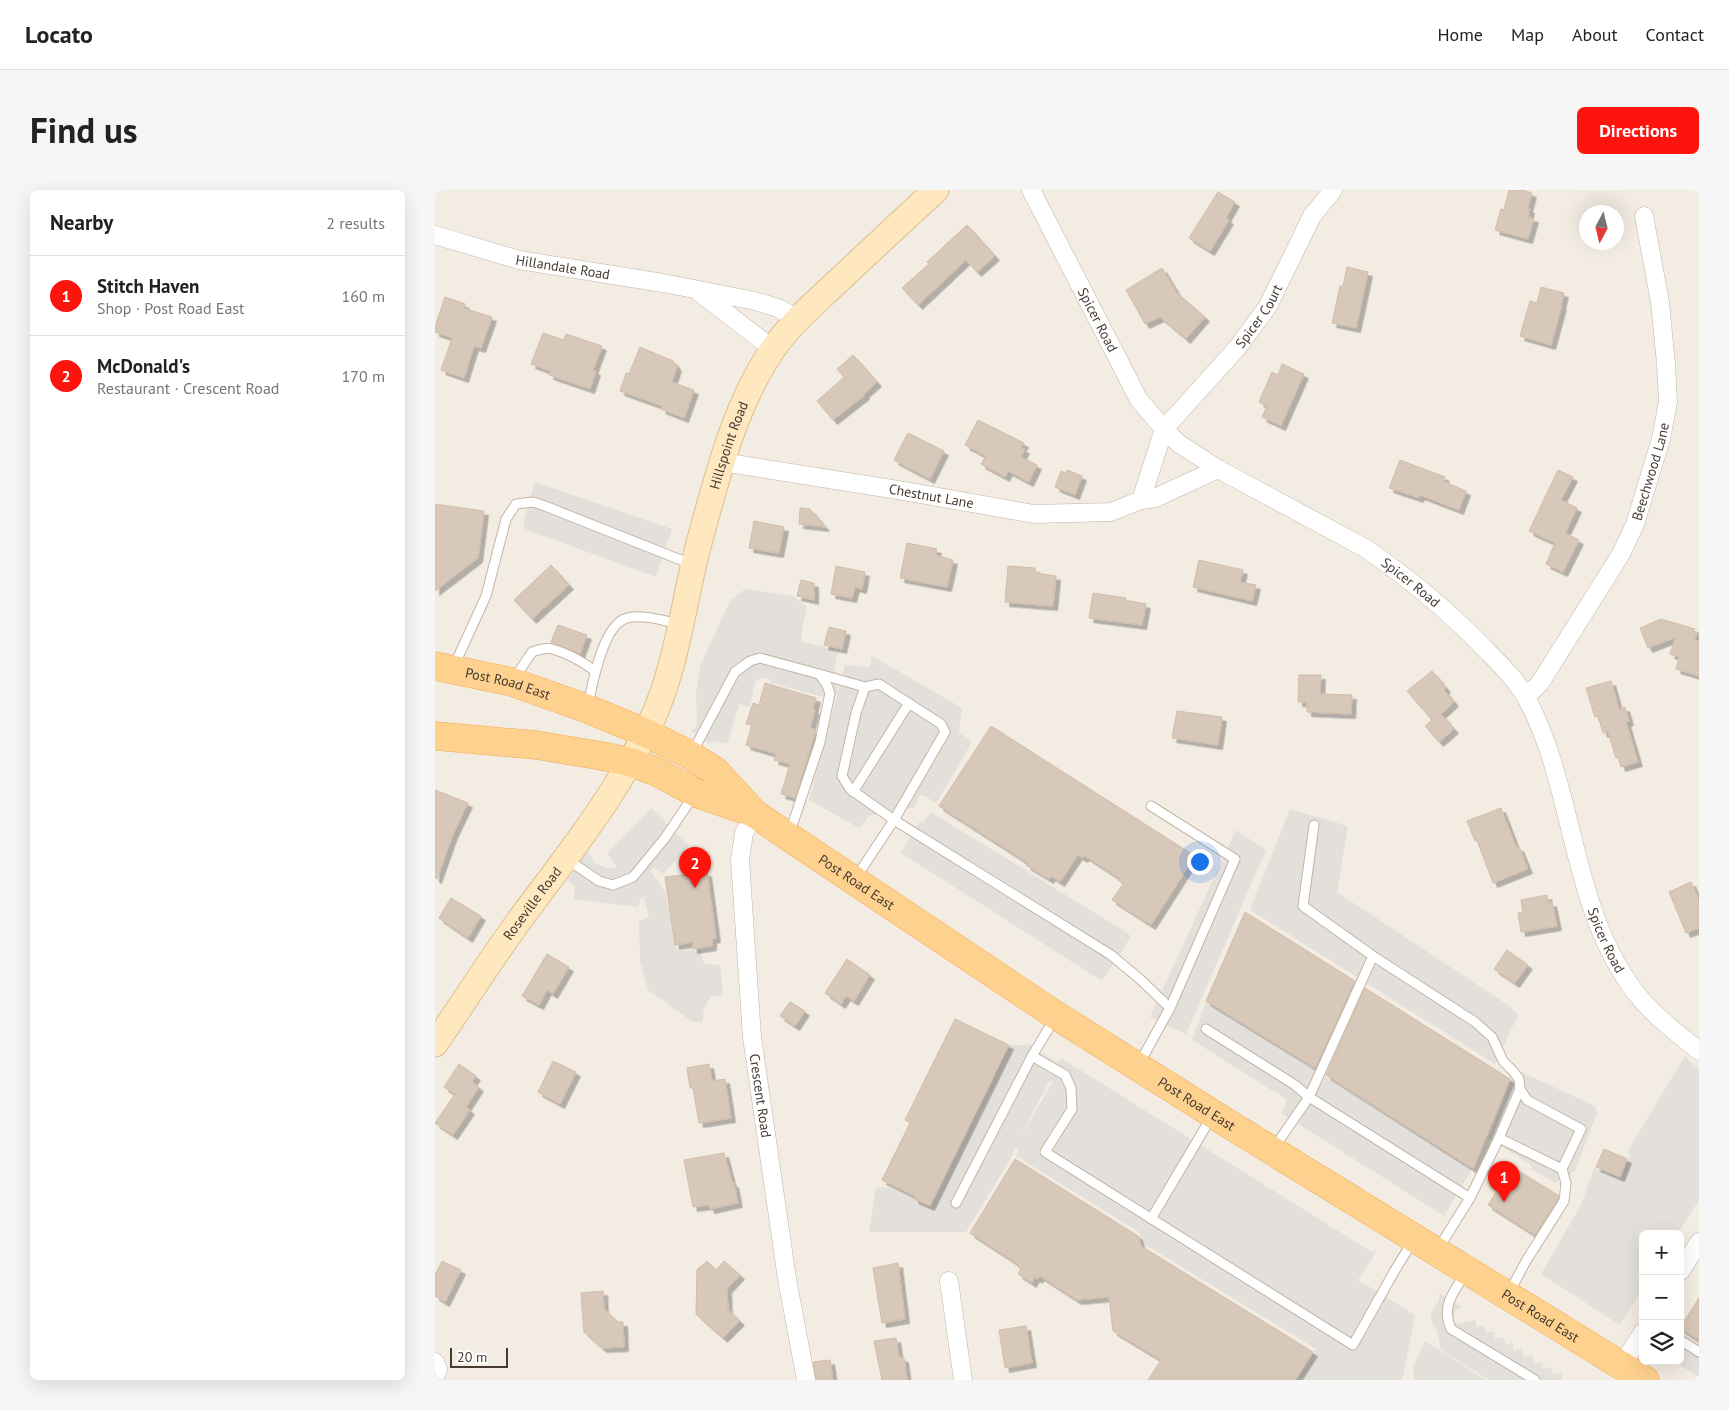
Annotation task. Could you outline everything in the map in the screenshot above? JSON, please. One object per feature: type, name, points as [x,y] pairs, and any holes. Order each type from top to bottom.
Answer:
[{"type":"main road","name":"Post Road East","points":[[444,667],[512,682],[588,709],[646,733],[690,755],[715,771],[755,814],[1057,1016],[1272,1151],[1645,1380]]},
{"type":"main road","name":"Post Road East","points":[[435,736],[536,746],[630,762],[655,771],[696,792],[755,814]]},
{"type":"street","name":"Hillspoint Road","points":[[630,762],[657,709],[681,624],[694,564],[723,462],[748,395],[773,349],[798,319],[936,190]]},
{"type":"street","name":"Spicer Road","points":[[1031,190],[1139,400],[1177,443],[1218,469],[1365,548],[1407,578],[1442,607],[1479,643],[1499,663],[1526,697],[1536,718],[1549,755],[1593,912],[1605,942],[1620,970],[1636,993],[1652,1011],[1699,1051]]},
{"type":"street","name":"Spicer Court","points":[[1164,429],[1238,347],[1268,306],[1312,216],[1333,190]]},
{"type":"street","name":"Beechwood Lane","points":[[1526,697],[1540,683],[1621,554],[1635,524],[1661,439],[1668,402],[1666,364],[1660,302],[1643,216]]},
{"type":"street","name":"Hillandale Road","points":[[435,235],[519,260],[695,289],[769,305],[798,319]]},
{"type":"street","name":"Hillandale Road","points":[[695,289],[773,349]]},
{"type":"street","points":[[1141,500],[1164,429]]},
{"type":"street","name":"Chestnut Lane","points":[[723,462],[1034,514],[1111,512],[1141,500],[1155,498],[1218,469]]},
{"type":"street","name":"Roseville Road","points":[[435,1044],[515,927],[600,809],[630,762]]},
{"type":"street","name":"Crescent Road","points":[[755,814],[744,833],[740,860],[752,1037],[787,1279],[806,1380]]},
{"type":"street","points":[[1684,1266],[1699,1242]]},
{"type":"street","points":[[949,1281],[963,1380]]},
{"type":"street","points":[[1621,1365],[1639,1338]]},
{"type":"street","points":[[435,1362],[438,1369],[435,1378]]},
{"type":"lane","points":[[444,667],[485,596],[506,519],[516,504],[533,502],[545,506],[694,564]]},
{"type":"lane","points":[[588,709],[595,671],[610,632],[625,618],[638,616],[681,624]]},
{"type":"lane","points":[[512,682],[532,652],[543,649],[551,648],[583,662],[595,671]]},
{"type":"lane","points":[[690,755],[735,672],[750,661],[760,658],[865,687],[879,684],[941,724],[945,732],[894,820],[854,881]]},
{"type":"lane","points":[[789,837],[820,742],[830,693],[826,683],[819,674]]},
{"type":"lane","points":[[865,687],[856,713],[843,776],[850,789],[894,820],[1111,955],[1170,1008]]},
{"type":"lane","points":[[853,792],[909,703]]},
{"type":"lane","points":[[565,858],[599,881],[613,885],[633,877],[665,838],[696,792]]},
{"type":"lane","points":[[1138,1066],[1170,1008],[1235,859],[1151,806]]},
{"type":"lane","points":[[1033,1056],[1065,1075],[1071,1088],[1072,1109],[1045,1152],[1353,1344],[1382,1292],[1470,1198],[1499,1138],[1519,1089],[1519,1079],[1503,1061],[1492,1037],[1475,1022],[1373,956],[1303,906],[1314,825]]},
{"type":"lane","points":[[1272,1151],[1309,1097],[1373,956]]},
{"type":"lane","points":[[956,1203],[1033,1056],[1057,1016]]},
{"type":"lane","points":[[1206,1029],[1295,1085],[1309,1097],[1470,1198]]},
{"type":"lane","points":[[1507,1295],[1564,1201],[1566,1183],[1562,1169],[1581,1129],[1527,1100],[1519,1089]]},
{"type":"lane","points":[[1151,1219],[1213,1114]]},
{"type":"lane","points":[[1499,1138],[1562,1169]]},
{"type":"lane","points":[[1467,1270],[1447,1302],[1446,1320],[1451,1329],[1535,1380]]},
{"type":"lane","points":[[1684,1343],[1699,1352]]},
{"type":"shaded area","points":[[535,482],[672,529],[656,577],[527,530],[523,525]]},
{"type":"shaded area","points":[[745,589],[793,596],[807,608],[801,641],[838,651],[834,669],[840,677],[835,699],[771,683],[768,678],[761,678],[755,681],[750,707],[739,704],[727,744],[716,741],[709,744],[691,731],[696,728],[697,723],[696,692],[701,664],[730,601]]},
{"type":"shaded area","points":[[872,656],[962,708],[959,732],[972,742],[936,803],[920,795],[915,807],[869,816],[859,828],[809,800],[845,665],[870,667]]},
{"type":"shaded area","points":[[651,808],[689,846],[663,874],[654,867],[650,871],[665,891],[677,951],[701,949],[703,962],[720,965],[723,996],[711,996],[704,1009],[702,1022],[693,1022],[648,990],[640,961],[639,921],[649,917],[644,897],[641,897],[638,907],[574,899],[575,887],[568,879],[587,851],[595,863],[606,868],[615,868],[616,866],[607,854]]},
{"type":"shaded area","points":[[1290,809],[1348,826],[1337,892],[1511,1007],[1518,1015],[1495,1064],[1250,910]]},
{"type":"shaded area","points":[[931,812],[1129,934],[1130,938],[1102,981],[901,853],[920,821],[923,822]]},
{"type":"shaded area","points":[[1236,830],[1266,850],[1186,1034],[1150,1017]]},
{"type":"shaded area","points":[[1206,1002],[1472,1169],[1444,1216],[1281,1113],[1286,1105],[1286,1099],[1192,1040]]},
{"type":"shaded area","points":[[1009,1045],[1030,1045],[1058,1063],[1061,1058],[1370,1251],[1377,1251],[1358,1280],[1415,1315],[1402,1380],[1297,1380],[1316,1349],[1141,1242],[1139,1232],[1016,1156],[1018,1151],[1016,1146],[1011,1158],[966,1232],[869,1232],[876,1187],[892,1188],[930,1206]],"holes":[[[1050,1080],[1053,1082],[1023,1132]]]},
{"type":"shaded area","points":[[1685,1056],[1699,1070],[1699,1200],[1680,1230],[1639,1230],[1639,1294],[1620,1325],[1541,1274],[1581,1205],[1594,1168],[1620,1178],[1630,1154],[1627,1152]]},
{"type":"shaded area","points":[[1515,1069],[1595,1106],[1597,1113],[1575,1171],[1555,1183],[1531,1169],[1531,1165],[1489,1138]]},
{"type":"shaded area","points":[[1439,1293],[1462,1307],[1456,1310],[1454,1314],[1456,1324],[1475,1320],[1477,1327],[1484,1325],[1486,1333],[1494,1331],[1495,1339],[1503,1337],[1506,1345],[1513,1343],[1514,1351],[1522,1349],[1524,1357],[1532,1355],[1534,1363],[1542,1362],[1543,1369],[1551,1367],[1553,1375],[1561,1373],[1563,1380],[1489,1380],[1441,1350],[1437,1330],[1430,1316],[1439,1300]]},
{"type":"shaded area","points":[[1684,1332],[1699,1341],[1699,1377],[1680,1365],[1684,1365]]},
{"type":"shaded area","points":[[1425,1341],[1486,1380],[1414,1380],[1413,1367]]},
{"type":"building","points":[[1509,190],[1523,190],[1532,193],[1528,217],[1534,218],[1528,239],[1495,230],[1501,209],[1504,210]]},
{"type":"building","points":[[1218,192],[1235,202],[1226,218],[1229,220],[1210,251],[1189,238]]},
{"type":"building","points":[[967,225],[995,256],[977,272],[966,260],[918,305],[902,288],[929,264],[927,262]]},
{"type":"building","points":[[1347,267],[1368,272],[1356,328],[1332,323],[1340,286],[1343,286]]},
{"type":"building","points":[[1162,268],[1177,293],[1205,317],[1186,339],[1160,317],[1145,324],[1126,290]]},
{"type":"building","points":[[1541,287],[1564,293],[1551,345],[1520,336],[1530,301],[1537,303]]},
{"type":"building","points":[[445,297],[465,304],[463,308],[492,317],[481,348],[474,346],[464,378],[441,370],[452,338],[435,332]]},
{"type":"building","points":[[543,333],[564,340],[566,334],[602,346],[593,370],[596,371],[590,389],[549,375],[550,371],[531,364]]},
{"type":"building","points":[[640,347],[673,361],[677,367],[672,382],[694,390],[684,418],[661,409],[662,406],[620,391],[626,373],[629,374]]},
{"type":"building","points":[[853,355],[877,382],[865,395],[833,420],[817,401],[844,377],[837,369]]},
{"type":"building","points":[[1282,364],[1304,374],[1281,426],[1262,417],[1267,406],[1259,402],[1272,372],[1278,375]]},
{"type":"building","points":[[978,420],[1024,443],[1021,448],[1025,449],[1021,457],[1037,465],[1029,482],[1008,471],[1005,477],[981,464],[986,456],[965,445]]},
{"type":"building","points":[[908,433],[944,451],[930,479],[894,460]]},
{"type":"building","points":[[1400,460],[1445,477],[1443,481],[1466,491],[1459,510],[1420,495],[1419,498],[1389,488]]},
{"type":"building","points":[[1067,470],[1082,476],[1075,495],[1055,487],[1061,471],[1065,473]]},
{"type":"building","points":[[1558,470],[1573,477],[1561,500],[1577,508],[1565,533],[1579,540],[1563,572],[1546,564],[1555,543],[1529,531]]},
{"type":"building","points":[[435,504],[484,511],[478,558],[435,591]]},
{"type":"building","points":[[800,508],[810,509],[825,527],[799,524]]},
{"type":"building","points":[[754,521],[784,527],[779,553],[749,548]]},
{"type":"building","points":[[907,543],[937,549],[935,555],[953,560],[947,587],[900,578]]},
{"type":"building","points":[[1199,560],[1243,570],[1240,582],[1256,585],[1252,601],[1193,587]]},
{"type":"building","points":[[551,565],[569,585],[532,619],[514,600]]},
{"type":"building","points":[[836,566],[865,572],[862,589],[855,587],[852,598],[831,594]]},
{"type":"building","points":[[1008,566],[1035,568],[1035,573],[1056,576],[1053,606],[1005,602]]},
{"type":"building","points":[[801,580],[814,583],[814,600],[797,596]]},
{"type":"building","points":[[1093,593],[1126,598],[1125,600],[1146,604],[1142,625],[1089,618]]},
{"type":"building","points":[[1661,619],[1695,629],[1692,631],[1697,632],[1694,640],[1699,641],[1699,676],[1676,669],[1679,657],[1670,654],[1676,637],[1648,648],[1640,628]]},
{"type":"building","points":[[558,625],[587,635],[580,654],[551,642]]},
{"type":"building","points":[[829,627],[846,631],[842,649],[824,645]]},
{"type":"building","points":[[1432,671],[1446,688],[1444,690],[1454,702],[1441,714],[1454,729],[1439,742],[1425,726],[1432,720],[1407,691]]},
{"type":"building","points":[[1299,675],[1321,675],[1320,694],[1352,695],[1351,714],[1307,712],[1307,702],[1298,702]]},
{"type":"building","points":[[1611,681],[1619,709],[1625,707],[1629,721],[1626,722],[1638,762],[1621,767],[1618,757],[1616,758],[1608,731],[1603,733],[1598,716],[1595,717],[1586,688]]},
{"type":"building","points":[[765,683],[816,698],[810,728],[816,730],[795,798],[781,794],[790,764],[774,760],[776,754],[746,745],[752,725],[746,724],[753,703],[759,705]]},
{"type":"building","points":[[1177,711],[1222,717],[1218,745],[1172,738]]},
{"type":"building","points":[[991,726],[1195,856],[1151,925],[1112,900],[1123,884],[1118,880],[1119,878],[1085,856],[1083,858],[1078,855],[1060,882],[1051,876],[1049,879],[1026,865],[1028,863],[939,806]]},
{"type":"building","points":[[435,790],[468,803],[453,834],[437,879],[435,878]]},
{"type":"building","points":[[1501,808],[1516,847],[1519,847],[1528,869],[1493,883],[1477,840],[1475,841],[1467,821]]},
{"type":"building","points":[[707,872],[716,938],[712,939],[712,946],[693,949],[693,942],[675,945],[665,877]]},
{"type":"building","points":[[1691,882],[1699,900],[1699,928],[1686,933],[1669,892]]},
{"type":"building","points":[[1547,895],[1548,903],[1552,902],[1557,926],[1521,932],[1518,913],[1523,912],[1521,900]]},
{"type":"building","points":[[451,898],[481,916],[468,938],[439,918]]},
{"type":"building","points":[[1245,912],[1355,981],[1315,1068],[1206,1001]]},
{"type":"building","points":[[1507,950],[1528,965],[1515,983],[1494,969]]},
{"type":"building","points":[[547,954],[569,967],[553,994],[547,990],[539,1005],[522,996]]},
{"type":"building","points":[[847,959],[870,975],[854,1001],[846,996],[841,1004],[825,993]]},
{"type":"building","points":[[1365,988],[1510,1079],[1473,1169],[1326,1075]]},
{"type":"building","points":[[790,1002],[805,1011],[795,1026],[780,1016]]},
{"type":"building","points":[[955,1019],[1009,1045],[930,1206],[914,1199],[915,1196],[882,1180],[910,1123],[905,1120]]},
{"type":"building","points":[[553,1061],[576,1072],[560,1104],[538,1092]]},
{"type":"building","points":[[459,1064],[476,1076],[472,1082],[479,1087],[466,1107],[470,1110],[453,1135],[435,1123],[455,1094],[444,1087]]},
{"type":"building","points":[[709,1064],[712,1081],[725,1079],[731,1118],[699,1123],[693,1088],[690,1088],[687,1068]]},
{"type":"building","points":[[1604,1149],[1627,1159],[1620,1177],[1596,1167]]},
{"type":"building","points":[[724,1153],[732,1183],[734,1183],[738,1203],[710,1209],[709,1205],[693,1207],[684,1160]]},
{"type":"building","points":[[1015,1159],[1138,1236],[1141,1246],[1313,1352],[1295,1380],[1148,1380],[1161,1360],[1113,1331],[1109,1297],[1077,1300],[1040,1276],[1038,1279],[1035,1277],[1032,1283],[1018,1274],[1021,1269],[1017,1266],[1018,1264],[970,1233]]},
{"type":"building","points":[[1512,1167],[1558,1195],[1558,1199],[1535,1235],[1488,1205]]},
{"type":"building","points":[[442,1261],[461,1270],[445,1302],[435,1296],[435,1275]]},
{"type":"building","points":[[707,1261],[716,1270],[724,1261],[740,1275],[727,1289],[728,1310],[740,1321],[723,1338],[696,1314],[697,1270]]},
{"type":"building","points":[[898,1263],[905,1319],[882,1323],[873,1268]]},
{"type":"building","points":[[603,1291],[604,1309],[618,1322],[623,1322],[624,1347],[602,1348],[584,1332],[581,1293]]},
{"type":"building","points":[[1699,1298],[1699,1340],[1684,1331],[1684,1322]]},
{"type":"building","points":[[1026,1326],[1032,1363],[1005,1368],[999,1330]]},
{"type":"building","points":[[896,1338],[899,1357],[904,1358],[907,1380],[882,1380],[874,1341]]},
{"type":"building","points":[[830,1360],[833,1380],[816,1380],[813,1362]]},
{"type":"place","name":"McDonald's","points":[[695,888]]},
{"type":"place","name":"Stitch Haven","points":[[1504,1202]]}]
